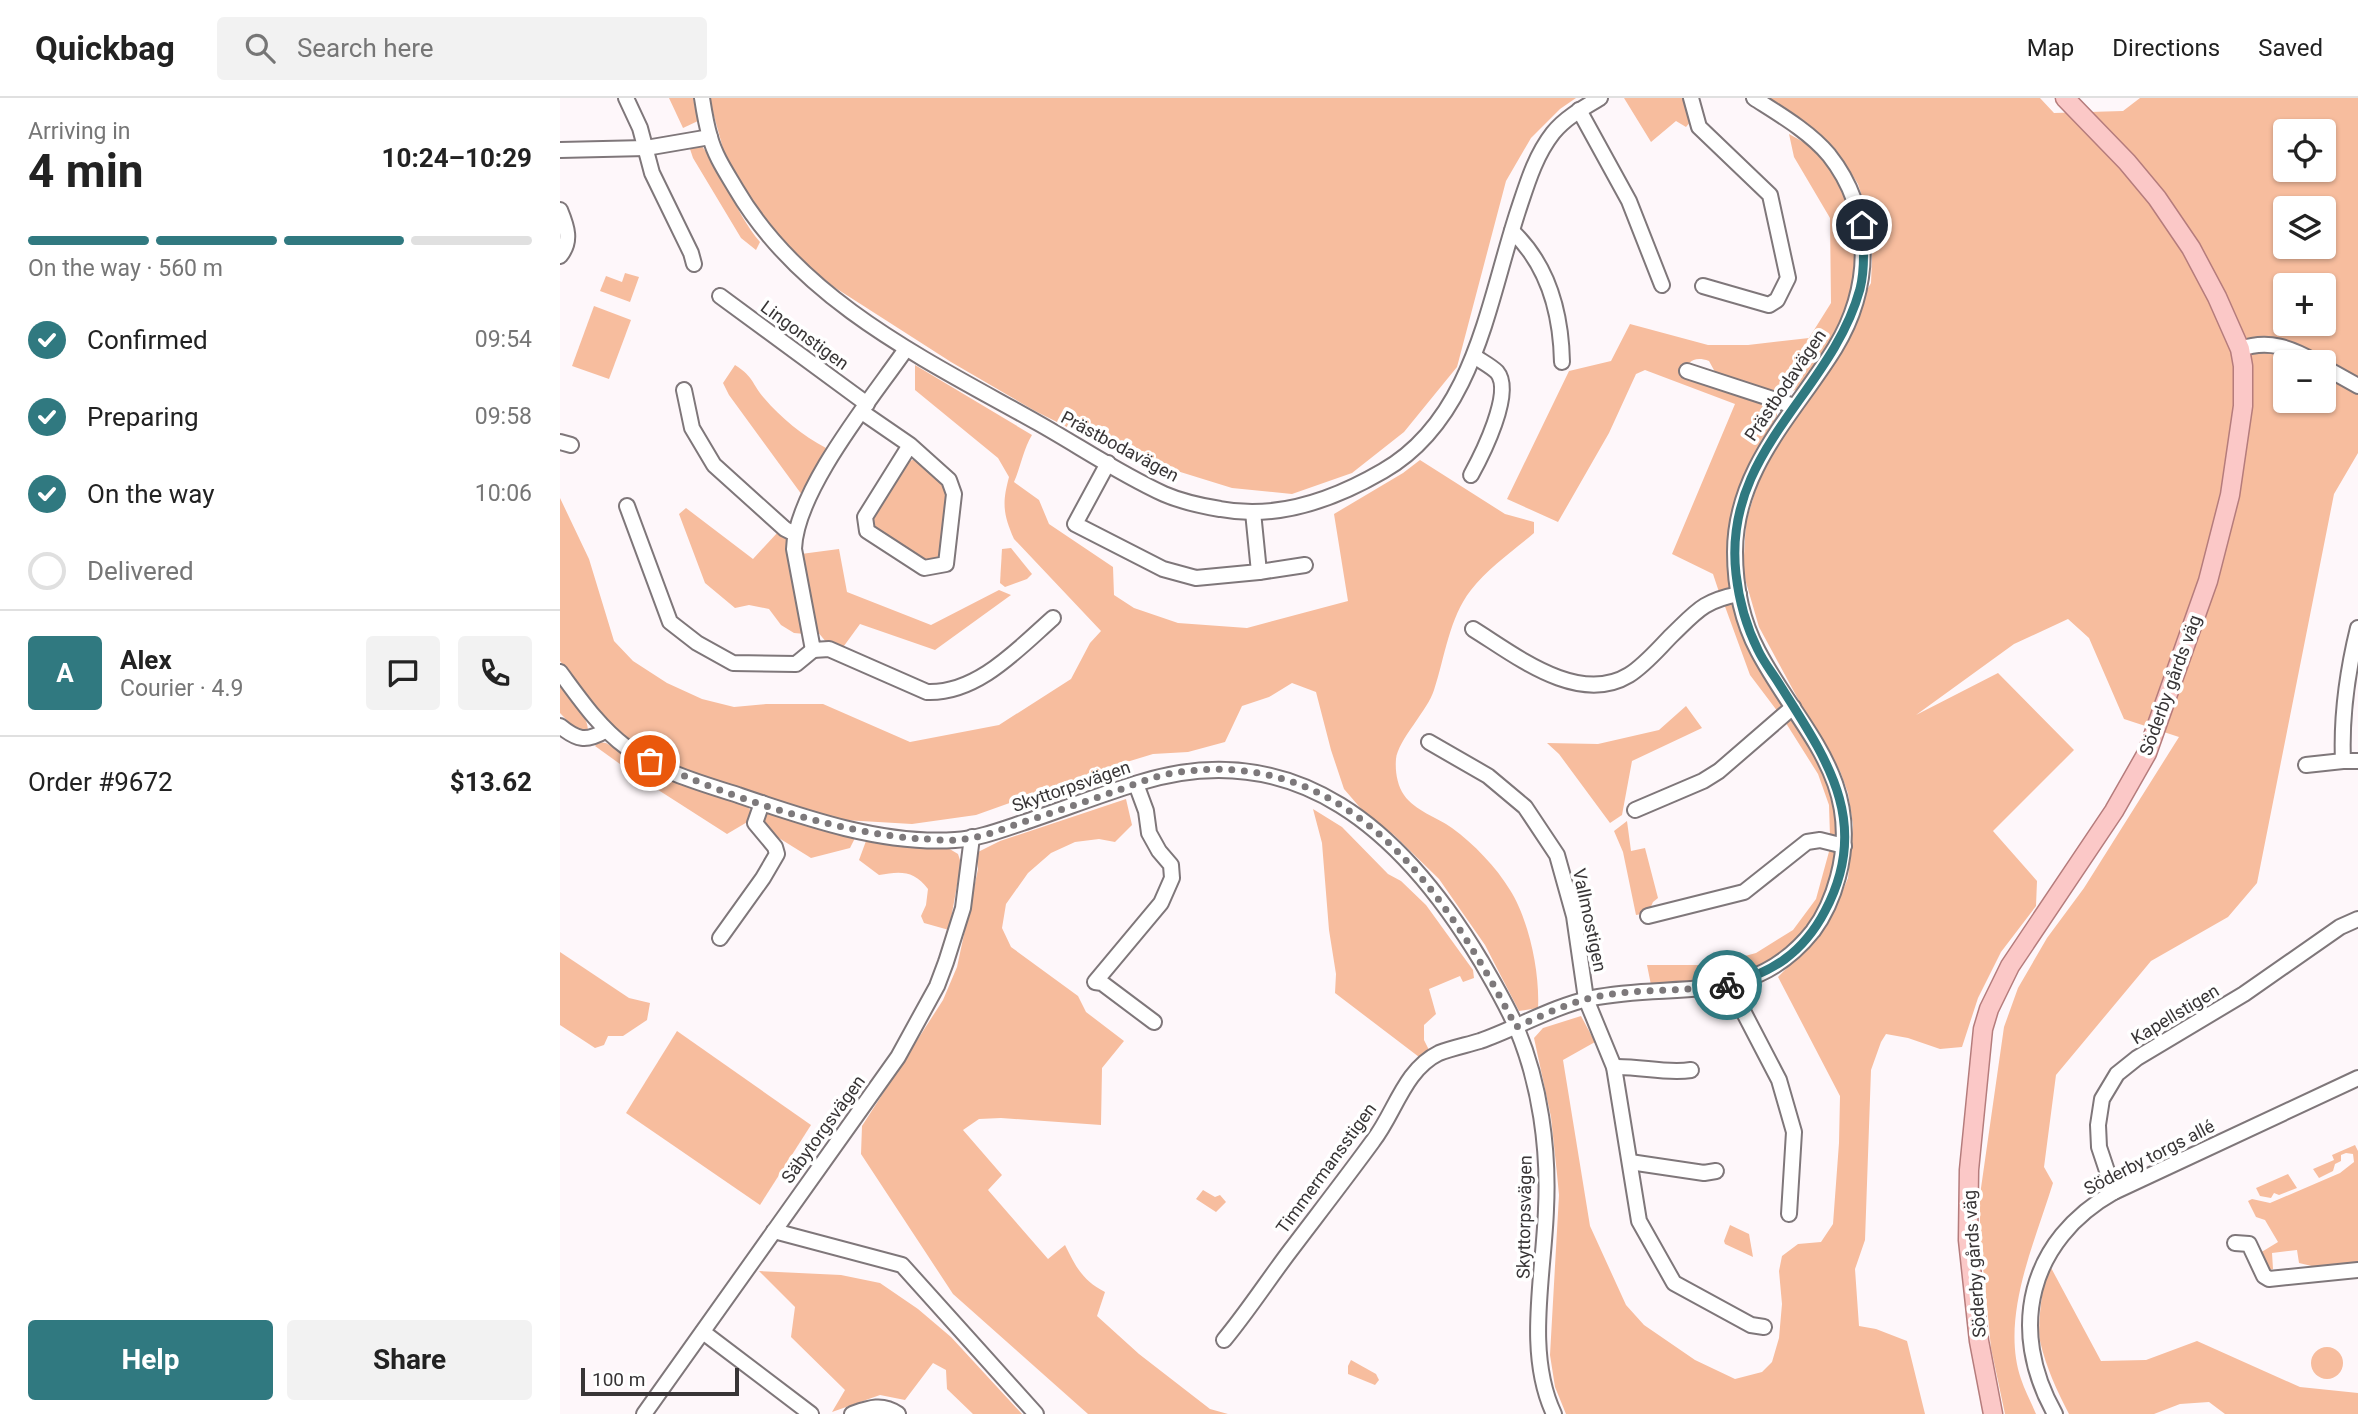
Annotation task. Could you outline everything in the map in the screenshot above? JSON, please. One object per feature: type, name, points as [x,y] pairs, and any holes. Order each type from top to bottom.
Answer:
[{"type":"main road","name":"Söderby gårds väg","points":[[1993,1414],[1984,1377],[1968,1240],[1969,1170],[1983,1029],[1989,1009],[2010,966],[2114,811],[2147,753],[2208,581],[2230,495],[2243,406],[2243,366],[2240,349],[2191,248],[2157,198],[2127,162],[2065,98]]},
{"type":"street","points":[[626,98],[640,128],[652,173],[695,264]]},
{"type":"street","name":"Prästbodavägen","points":[[702,98],[710,137],[719,160],[751,214],[790,261],[835,299],[906,349],[1166,495],[1223,510],[1254,512],[1318,502],[1387,469],[1420,442],[1443,418],[1474,356],[1511,231],[1541,152],[1556,130],[1579,110],[1600,98]]},
{"type":"street","points":[[1691,98],[1699,127],[1770,195],[1788,278],[1777,300],[1769,305],[1703,286]]},
{"type":"street","name":"Prästbodavägen","points":[[1516,1027],[1586,999],[1616,994],[1697,990],[1729,984],[1763,973],[1788,958],[1805,940],[1818,925],[1834,893],[1844,846],[1843,804],[1838,787],[1814,740],[1758,652],[1746,624],[1739,594],[1735,549],[1741,508],[1757,463],[1836,346],[1849,319],[1861,286],[1864,247],[1862,225],[1846,179],[1827,152],[1800,129],[1754,98]]},
{"type":"street","points":[[1579,110],[1629,201],[1662,285]]},
{"type":"street","points":[[560,150],[646,148],[710,137]]},
{"type":"street","points":[[560,211],[568,233],[560,256]]},
{"type":"street","points":[[1511,231],[1525,243],[1549,285],[1561,339],[1562,362]]},
{"type":"street","name":"Lingonstigen","points":[[720,296],[910,445],[948,480],[954,495],[946,565],[924,568],[867,531],[866,517],[910,445]]},
{"type":"street","points":[[2240,349],[2255,344],[2281,345],[2295,350]]},
{"type":"street","points":[[813,650],[794,549],[795,534],[810,494],[825,465],[906,349]]},
{"type":"street","points":[[1471,475],[1486,447],[1502,394],[1502,383],[1497,372],[1474,356]]},
{"type":"street","points":[[1687,371],[1794,406]]},
{"type":"street","points":[[2336,374],[2358,386]]},
{"type":"street","points":[[684,390],[692,428],[714,465],[785,529],[795,534]]},
{"type":"street","points":[[1108,463],[1075,524],[1163,569],[1196,578],[1305,565]]},
{"type":"street","points":[[627,506],[670,622],[697,643],[733,663],[796,664],[813,650],[829,649],[927,692],[942,693],[976,680],[1054,618]]},
{"type":"street","points":[[1254,512],[1259,572]]},
{"type":"street","points":[[1473,629],[1557,678],[1590,684],[1606,683],[1629,675],[1641,666],[1703,605],[1739,594]]},
{"type":"street","points":[[2306,765],[2351,761],[2343,709],[2358,628]]},
{"type":"street","name":"Skyttorpsvägen","points":[[560,672],[605,731],[650,761],[693,780],[762,803],[872,834],[955,841],[972,838],[1168,774],[1233,770],[1294,782],[1322,794],[1355,814],[1399,851],[1433,890],[1479,958],[1516,1027],[1536,1093],[1546,1161],[1539,1367],[1554,1414]]},
{"type":"street","points":[[1635,810],[1719,771],[1793,707]]},
{"type":"street","points":[[560,726],[573,737],[584,740],[605,731]]},
{"type":"street","name":"Vallmostigen","points":[[1429,742],[1503,786],[1525,807],[1557,855],[1574,916],[1586,999],[1614,1067],[1639,1221],[1674,1283],[1751,1325],[1764,1327]]},
{"type":"street","points":[[1136,784],[1144,803],[1149,833],[1171,865],[1172,878],[1161,903],[1095,982],[1102,983],[1154,1022]]},
{"type":"street","points":[[720,938],[777,854],[775,847],[755,823],[762,803]]},
{"type":"street","name":"Säbytorgsvägen","points":[[645,1414],[898,1057],[937,986],[963,908],[972,838]]},
{"type":"street","points":[[1648,915],[1744,892],[1807,842],[1820,840],[1844,846]]},
{"type":"street","name":"Kapellstigen","points":[[2114,1192],[2099,1147],[2098,1125],[2102,1100],[2117,1074],[2137,1058],[2244,994],[2340,927],[2358,919]]},
{"type":"street","points":[[1729,984],[1779,1080],[1794,1132],[1789,1214]]},
{"type":"street","name":"Timmermansstigen","points":[[1224,1340],[1376,1138],[1415,1072],[1438,1054],[1516,1027]]},
{"type":"street","points":[[1614,1067],[1679,1072],[1691,1070]]},
{"type":"street","name":"Söderby torgs allé","points":[[2055,1414],[2040,1384],[2031,1349],[2032,1292],[2041,1268],[2074,1220],[2093,1204],[2114,1192],[2358,1078]]},
{"type":"street","points":[[1630,1162],[1704,1173],[1716,1171]]},
{"type":"street","points":[[774,1231],[902,1265],[1036,1414]]},
{"type":"street","points":[[2235,1243],[2249,1244],[2264,1276],[2269,1279],[2358,1270]]},
{"type":"street","points":[[703,1332],[811,1414]]},
{"type":"street","points":[[852,1414],[880,1406],[898,1414]]},
{"type":"shaded area","points":[[669,98],[693,98],[698,121],[683,128]]},
{"type":"shaded area","points":[[709,98],[1576,98],[1560,109],[1531,138],[1506,181],[1457,367],[1404,432],[1352,473],[1292,494],[1232,488],[1119,453],[1035,411],[951,362],[834,287],[781,244],[736,178],[724,152]]},
{"type":"shaded area","points":[[1624,98],[1684,98],[1692,120],[1686,127],[1676,121],[1651,142]]},
{"type":"shaded area","points":[[1769,98],[2040,98],[2054,113],[2123,111],[2140,98],[2358,98],[2358,453],[2334,494],[2257,883],[2228,917],[2151,961],[2056,1075],[2044,1167],[2053,1183],[2022,1280],[2015,1331],[2021,1379],[2036,1414],[2005,1414],[1991,1348],[1980,1237],[1980,1195],[2004,1027],[2018,988],[2047,938],[2084,888],[2179,737],[2124,719],[2089,638],[2068,619],[2014,644],[1916,715],[1998,673],[2074,750],[1993,831],[2037,881],[2036,906],[2001,952],[1978,998],[1962,1047],[1940,1049],[1886,1034],[1871,1070],[1865,1240],[1855,1269],[1859,1326],[1876,1329],[1907,1341],[1925,1414],[1566,1414],[1555,1387],[1550,1355],[1559,1195],[1551,1117],[1534,1038],[1543,1028],[1581,1016],[1595,1042],[1563,1060],[1590,1226],[1626,1305],[1644,1325],[1695,1360],[1735,1379],[1762,1372],[1772,1362],[1779,1338],[1782,1304],[1779,1271],[1782,1256],[1798,1244],[1821,1242],[1833,1224],[1840,1096],[1778,977],[1816,938],[1835,909],[1848,878],[1853,825],[1848,793],[1840,771],[1759,627],[1743,572],[1746,522],[1762,469],[1871,283],[1873,231],[1858,184],[1836,150]]},
{"type":"shaded area","points":[[1789,134],[1821,155],[1843,192],[1852,220],[1856,246],[1855,272],[1841,321],[1813,368],[1796,390],[1780,394],[1715,372],[1709,361],[1699,359],[1692,361],[1682,375],[1694,382],[1776,407],[1777,416],[1752,458],[1736,497],[1728,539],[1730,589],[1720,595],[1713,574],[1672,554],[1735,404],[1645,370],[1636,374],[1609,433],[1558,522],[1507,499],[1569,371],[1611,361],[1630,324],[1708,345],[1748,345],[1809,338],[1831,303],[1830,218],[1794,157]]},
{"type":"shaded area","points":[[701,145],[760,242],[756,250],[741,238],[693,158],[689,146]]},
{"type":"shaded area","points":[[625,273],[639,277],[630,302],[600,291],[606,276],[622,282]]},
{"type":"shaded area","points":[[594,306],[631,320],[609,379],[572,366]]},
{"type":"shaded area","points":[[735,365],[750,377],[764,398],[785,420],[826,448],[802,495],[729,395],[723,383]]},
{"type":"shaded area","points":[[915,365],[1032,435],[1014,482],[1039,500],[1049,524],[1113,567],[1114,595],[1134,608],[1178,623],[1247,628],[1348,601],[1334,514],[1420,460],[1505,514],[1534,522],[1534,533],[1485,574],[1457,613],[1431,698],[1402,743],[1396,764],[1400,787],[1409,801],[1468,841],[1491,864],[1517,902],[1532,947],[1538,1008],[1519,1011],[1485,945],[1439,879],[1394,835],[1363,811],[1344,789],[1316,692],[1292,683],[1269,697],[1242,706],[1225,742],[1188,752],[1153,754],[976,815],[912,824],[844,820],[793,807],[672,765],[613,730],[560,661],[560,498],[589,559],[614,641],[633,661],[667,683],[702,699],[734,707],[823,704],[910,742],[999,725],[1071,679],[1090,643],[1101,631],[1014,539],[1005,508],[1009,477],[998,458],[915,390]]},
{"type":"shaded area","points":[[914,459],[947,484],[949,494],[945,551],[938,560],[922,561],[874,532],[871,514],[903,465]]},
{"type":"shaded area","points":[[686,508],[753,559],[778,532],[786,537],[805,634],[794,633],[781,625],[769,609],[749,605],[735,608],[705,583],[679,514]]},
{"type":"shaded area","points":[[1011,548],[1032,574],[1027,579],[1005,587],[1000,583],[1002,549]]},
{"type":"shaded area","points":[[839,549],[847,592],[931,625],[999,590],[1011,595],[935,650],[860,624],[841,650],[827,643],[817,631],[801,554]]},
{"type":"shaded area","points":[[1723,601],[1733,605],[1748,643],[1782,700],[1783,706],[1778,712],[1750,675]]},
{"type":"shaded area","points":[[560,685],[585,720],[588,732],[582,736],[560,713]]},
{"type":"shaded area","points":[[1686,706],[1702,728],[1632,761],[1622,815],[1610,823],[1559,754],[1547,743],[1598,744],[1659,730]]},
{"type":"shaded area","points":[[1791,719],[1826,773],[1835,799],[1839,835],[1830,836],[1829,805],[1818,774],[1784,720]]},
{"type":"shaded area","points":[[599,742],[606,743],[651,770],[748,807],[751,811],[749,821],[727,834],[638,777],[595,746]]},
{"type":"shaded area","points":[[1126,799],[1132,825],[1115,842],[1099,839],[1075,842],[1051,853],[1028,873],[1006,904],[1002,928],[1011,947],[1078,996],[1086,1012],[1124,1041],[1102,1068],[1101,1125],[1001,1118],[979,1119],[963,1130],[1002,1175],[988,1190],[1048,1259],[1065,1245],[1080,1272],[1105,1292],[1097,1316],[1139,1354],[1210,1409],[1228,1414],[1088,1414],[953,1294],[861,1154],[862,1126],[943,1000],[957,967],[978,869],[976,853],[1000,841]]},
{"type":"shaded area","points":[[1313,809],[1342,827],[1388,874],[1401,881],[1426,905],[1473,970],[1474,978],[1463,982],[1460,976],[1429,989],[1436,1014],[1424,1025],[1424,1040],[1429,1050],[1423,1060],[1335,993],[1336,974],[1329,930],[1322,843]]},
{"type":"shaded area","points":[[765,813],[855,838],[850,848],[811,858],[766,830],[760,817]]},
{"type":"shaded area","points":[[1627,821],[1631,851],[1645,848],[1658,898],[1648,913],[1636,915],[1623,852],[1614,831]]},
{"type":"shaded area","points":[[866,841],[916,848],[948,848],[958,854],[961,863],[949,930],[924,923],[921,916],[928,889],[917,878],[906,873],[879,875],[859,860]]},
{"type":"shaded area","points":[[1830,848],[1836,853],[1823,899],[1812,920],[1781,954],[1740,976],[1716,982],[1651,985],[1647,965],[1712,965],[1756,953],[1793,930],[1816,899]]},
{"type":"shaded area","points":[[560,952],[629,998],[650,1003],[647,1020],[623,1036],[608,1036],[604,1045],[595,1048],[560,1025]]},
{"type":"shaded area","points":[[677,1031],[811,1125],[760,1205],[626,1113]]},
{"type":"shaded area","points":[[2355,1145],[2358,1151],[2358,1269],[2317,1275],[2316,1267],[2299,1263],[2297,1250],[2272,1253],[2273,1269],[2257,1276],[2255,1256],[2278,1242],[2265,1220],[2256,1217],[2248,1201],[2252,1199],[2270,1203],[2340,1173],[2354,1162],[2353,1154],[2341,1155],[2341,1161],[2335,1164],[2333,1171],[2319,1178],[2313,1169],[2334,1160],[2332,1155]]},
{"type":"shaded area","points":[[2288,1174],[2297,1188],[2279,1195],[2274,1193],[2271,1198],[2260,1196],[2256,1188]]},
{"type":"shaded area","points":[[1203,1190],[1215,1197],[1220,1195],[1226,1202],[1216,1212],[1196,1199]]},
{"type":"shaded area","points":[[1730,1225],[1749,1234],[1753,1257],[1725,1244]]},
{"type":"shaded area","points":[[2049,1264],[2101,1361],[2146,1360],[2197,1341],[2300,1387],[2358,1393],[2358,1414],[2225,1414],[2209,1402],[2180,1404],[2154,1414],[2069,1414],[2052,1379],[2040,1341],[2041,1302]]},
{"type":"shaded area","points":[[759,1271],[841,1275],[880,1283],[918,1309],[951,1337],[1022,1414],[973,1414],[947,1389],[946,1370],[933,1363],[905,1400],[880,1395],[832,1412],[845,1390],[791,1337],[795,1307]]},
{"type":"shaded area","points":[[2327,1347],[2338,1352],[2343,1363],[2338,1374],[2327,1379],[2316,1374],[2311,1363],[2316,1352]]},
{"type":"shaded area","points":[[1351,1360],[1376,1374],[1379,1380],[1375,1385],[1348,1374]]},
{"type":"way so far","points":[[650,761],[725,791],[854,830],[907,838],[955,841],[1003,829],[1168,774],[1233,770],[1256,773],[1294,782],[1322,794],[1355,814],[1399,851],[1447,909],[1479,958],[1516,1027],[1586,999],[1727,985]]},
{"type":"route","points":[[1727,985],[1763,973],[1788,958],[1818,925],[1834,893],[1844,846],[1843,804],[1838,787],[1814,740],[1758,652],[1746,624],[1739,594],[1735,549],[1741,508],[1753,472],[1773,437],[1836,346],[1849,319],[1861,286],[1864,247],[1862,225]]}]
